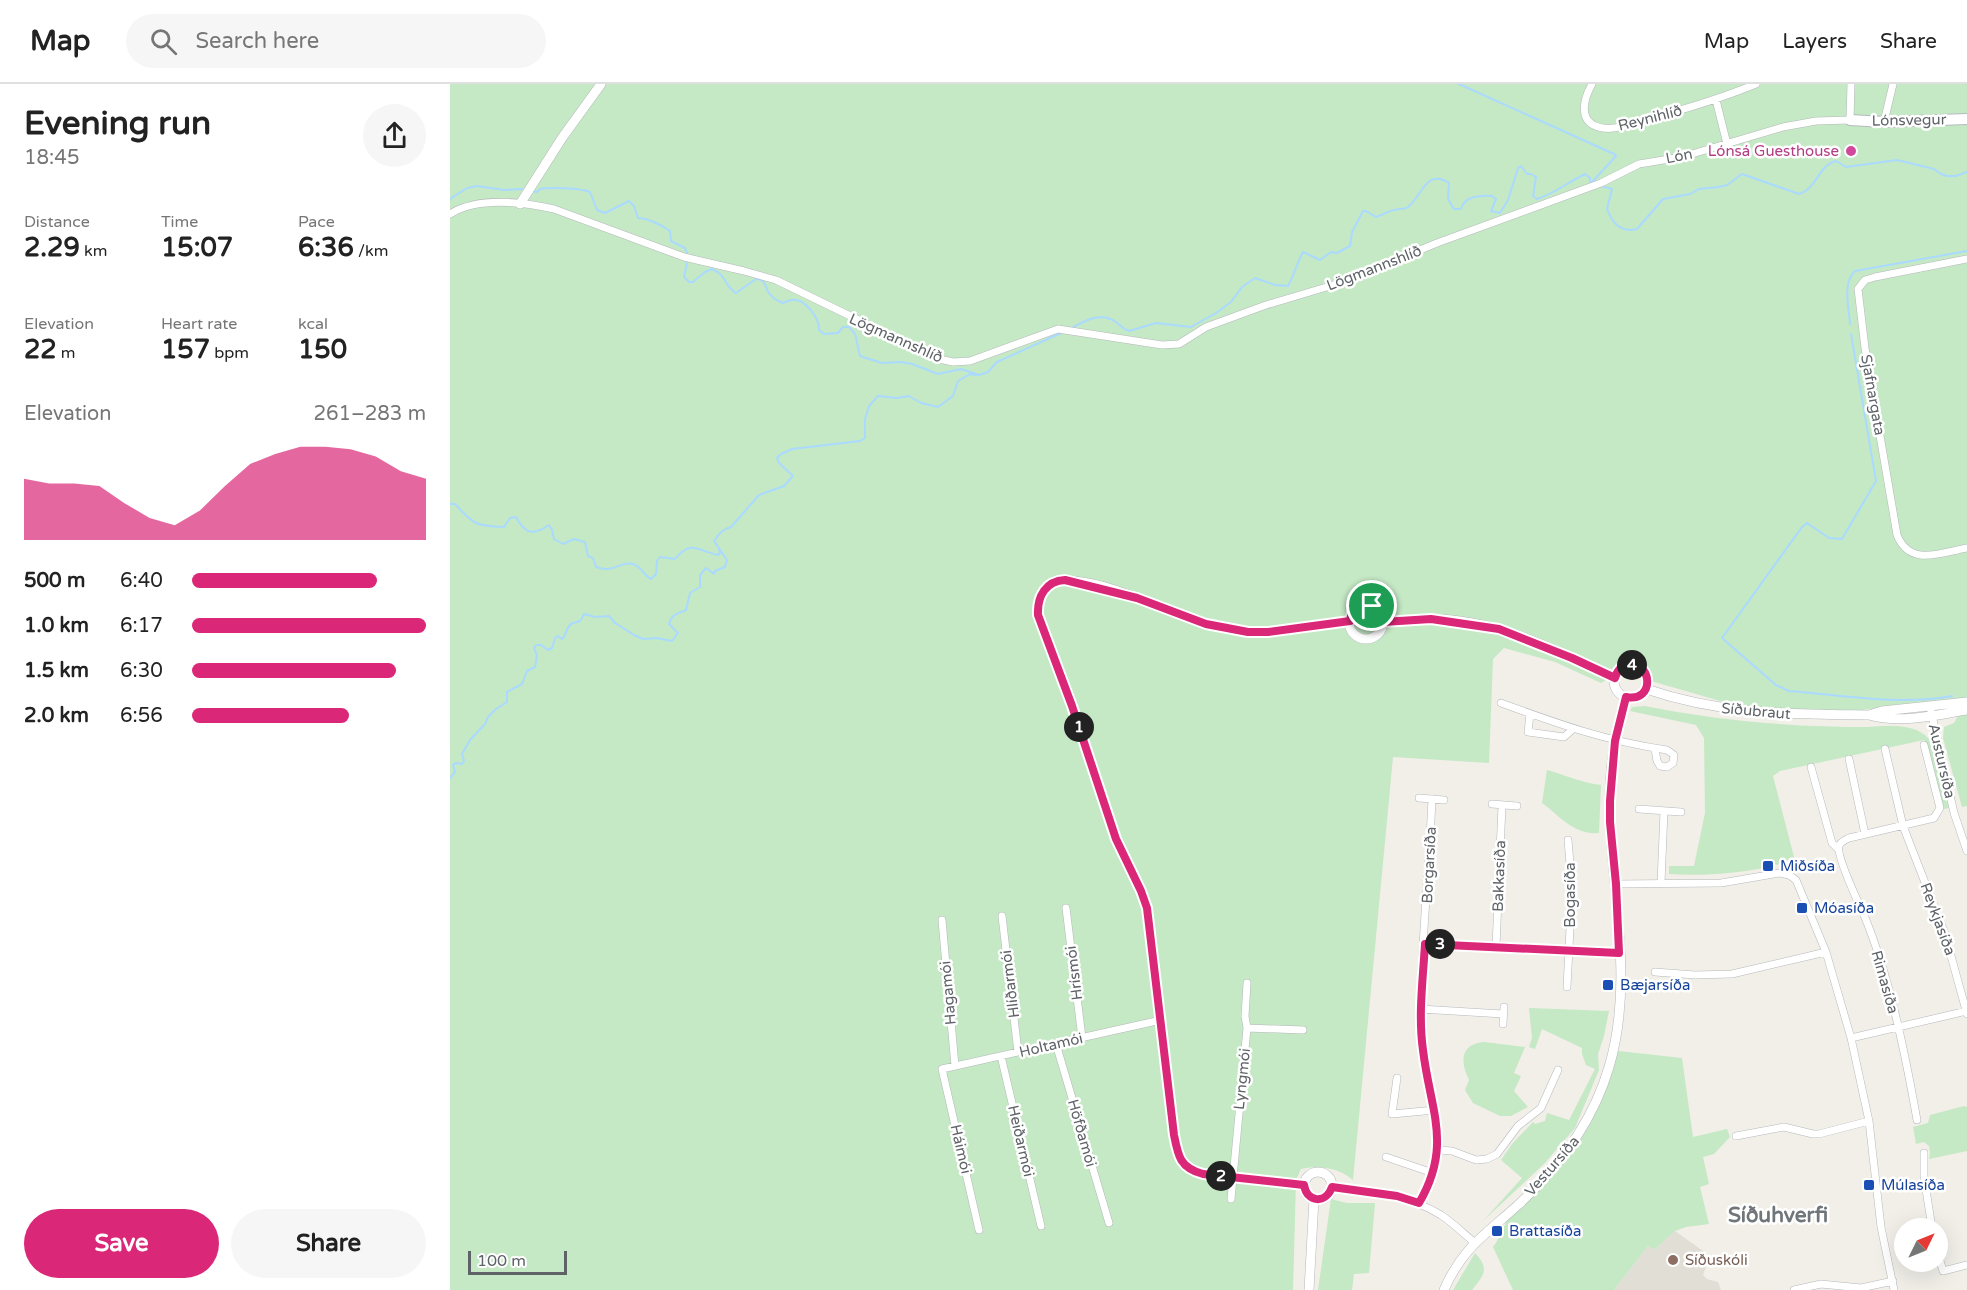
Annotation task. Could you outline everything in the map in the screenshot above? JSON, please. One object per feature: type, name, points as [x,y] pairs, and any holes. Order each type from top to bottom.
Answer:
[{"type":"main road","name":"Lónsvegur","points":[[1850,120],[1884,122],[1967,119]]},
{"type":"street","points":[[520,204],[562,138],[601,84]]},
{"type":"street","name":"Reynihlíð","points":[[1592,84],[1584,98],[1584,111],[1590,122],[1605,129],[1624,126],[1716,100],[1756,84]]},
{"type":"street","points":[[1850,120],[1851,84]]},
{"type":"street","points":[[1884,122],[1893,84]]},
{"type":"street","points":[[1716,100],[1727,144]]},
{"type":"street","name":"Lón","points":[[1514,216],[1597,184],[1647,161],[1682,157],[1805,123],[1850,120]]},
{"type":"street","name":"Lögmannshlíð","points":[[450,214],[471,204],[489,203],[533,205],[554,210],[684,257],[776,280],[894,339],[939,359],[953,362],[970,361],[1058,329],[1162,345],[1179,344],[1206,327],[1266,305],[1340,283],[1437,243],[1514,216]]},
{"type":"street","name":"Sjafnargata","points":[[1967,260],[1875,277],[1865,280],[1858,289],[1867,359],[1900,543],[1913,555],[1929,555],[1967,548]]},
{"type":"street","points":[[1304,1185],[1195,1172],[1187,1168],[1180,1160],[1174,1135],[1147,908],[1116,839],[1072,706],[1038,615],[1038,607],[1042,594],[1055,581],[1065,580],[1137,598],[1206,624],[1248,632],[1268,632],[1350,621]]},
{"type":"street","points":[[1367,605],[1377,609],[1383,622],[1378,633],[1365,638],[1354,633],[1350,621],[1356,608],[1367,605]]},
{"type":"street","points":[[1383,622],[1431,619],[1499,629],[1615,678]]},
{"type":"street","points":[[1634,665],[1646,674],[1646,689],[1636,697],[1626,697],[1617,690],[1615,678],[1624,666],[1634,665]]},
{"type":"street","name":"Síðubraut","points":[[1646,689],[1718,708],[1766,714],[1869,715],[1882,719],[1967,702]]},
{"type":"street","name":"Vestursíða","points":[[1444,1290],[1460,1261],[1474,1242],[1540,1183],[1570,1147],[1588,1120],[1605,1080],[1617,1035],[1621,994],[1616,884],[1610,822],[1615,741],[1626,697]]},
{"type":"street","points":[[1501,703],[1573,729],[1615,741],[1655,748]]},
{"type":"street","name":"Síðubraut","points":[[1931,711],[1967,710]]},
{"type":"street","name":"Austursíða","points":[[1931,711],[1956,820],[1967,851]]},
{"type":"street","points":[[1530,714],[1528,732],[1564,737],[1573,729]]},
{"type":"street","points":[[1838,849],[1844,840],[1934,818],[1940,808],[1924,745]]},
{"type":"street","points":[[1884,749],[1903,826]]},
{"type":"street","points":[[1849,759],[1865,834]]},
{"type":"street","name":"Rimasíða","points":[[1811,767],[1832,843],[1838,849],[1870,932],[1898,1027],[1917,1120]]},
{"type":"street","points":[[1419,798],[1444,800]]},
{"type":"street","name":"Borgarsíða","points":[[1419,1203],[1433,1173],[1438,1150],[1438,1129],[1423,1051],[1420,1010],[1432,799]]},
{"type":"street","points":[[1492,804],[1516,806]]},
{"type":"street","name":"Bakkasíða","points":[[1496,947],[1502,805]]},
{"type":"street","points":[[1639,809],[1681,812]]},
{"type":"street","points":[[1661,883],[1664,811]]},
{"type":"street","name":"Reykjasíða","points":[[1903,826],[1945,934],[1967,1012]]},
{"type":"street","name":"Bogasíða","points":[[1568,840],[1572,888],[1569,951]]},
{"type":"street","points":[[1616,884],[1721,883],[1780,873],[1796,880],[1826,952],[1851,1038],[1869,1121],[1881,1227],[1894,1290]]},
{"type":"street","name":"Hrísmói","points":[[1066,908],[1082,1038]]},
{"type":"street","name":"Hlíðarmói","points":[[1002,916],[1018,1052]]},
{"type":"street","name":"Hagamói","points":[[942,920],[955,1066]]},
{"type":"street","points":[[1425,944],[1619,953]]},
{"type":"street","points":[[1567,987],[1569,951]]},
{"type":"street","points":[[1655,972],[1732,974],[1826,952]]},
{"type":"street","name":"Lyngmói","points":[[1231,1198],[1247,1028],[1245,1016],[1247,983]]},
{"type":"street","points":[[1420,1010],[1503,1010],[1503,1024]]},
{"type":"street","points":[[1851,1038],[1967,1012]]},
{"type":"street","name":"Holtamói","points":[[942,1069],[1161,1020]]},
{"type":"street","points":[[1247,1028],[1303,1030]]},
{"type":"street","name":"Höfðamói","points":[[1056,1044],[1108,1223]]},
{"type":"street","name":"Heiðarmói","points":[[1001,1056],[1041,1226]]},
{"type":"street","name":"Háimói","points":[[942,1069],[979,1230]]},
{"type":"street","points":[[1438,1150],[1452,1151],[1476,1160],[1487,1159],[1497,1154],[1518,1126],[1541,1108],[1558,1070]]},
{"type":"street","points":[[1397,1078],[1392,1118],[1435,1110]]},
{"type":"street","points":[[1736,1136],[1784,1126],[1820,1134],[1869,1121]]},
{"type":"street","points":[[1924,1153],[1924,1177],[1930,1218]]},
{"type":"street","points":[[1386,1157],[1433,1173]]},
{"type":"street","points":[[1318,1171],[1327,1174],[1332,1187],[1328,1196],[1319,1200],[1306,1194],[1304,1185],[1306,1177],[1318,1171]]},
{"type":"street","points":[[1332,1187],[1397,1196],[1419,1203],[1443,1216],[1474,1242]]},
{"type":"street","points":[[1309,1290],[1314,1199]]},
{"type":"street","points":[[1948,1270],[1967,1265]]},
{"type":"street","points":[[1794,1290],[1821,1284],[1861,1288],[1893,1281]]},
{"type":"shaded area","name":"Síðuskóli","points":[[1675,1231],[1710,1256],[1703,1275],[1707,1279],[1718,1282],[1721,1290],[1614,1290],[1648,1246],[1654,1250]]},
{"type":"green space","points":[[450,84],[1967,84],[1967,698],[1853,711],[1792,710],[1734,705],[1620,672],[1601,683],[1555,662],[1504,648],[1493,659],[1489,763],[1393,757],[1353,1180],[1328,1168],[1301,1169],[1296,1180],[1293,1290],[450,1290]]},
{"type":"green space","points":[[1645,706],[1701,716],[1756,722],[1841,727],[1893,726],[1917,730],[1929,739],[1949,808],[1944,809],[1924,740],[1780,771],[1773,776],[1794,857],[1777,865],[1774,863],[1765,865],[1764,868],[1740,872],[1705,875],[1669,874],[1669,866],[1694,866],[1705,813],[1704,738],[1696,725],[1630,711],[1632,707]]},
{"type":"green space","points":[[1967,712],[1967,806],[1962,807],[1943,738],[1944,727],[1954,723],[1959,714]]},
{"type":"green space","points":[[1547,770],[1601,785],[1599,833],[1590,833],[1575,828],[1542,803]]},
{"type":"green space","points":[[1529,1008],[1609,1011],[1598,1054],[1599,1070],[1575,1128],[1544,1164],[1483,1221],[1522,1178],[1501,1160],[1512,1144],[1533,1122],[1535,1124],[1545,1121],[1547,1113],[1569,1120],[1595,1069],[1586,1065],[1582,1048],[1542,1029],[1535,1049],[1529,1047],[1532,1038]]},
{"type":"green space","points":[[1484,1042],[1525,1047],[1514,1073],[1521,1076],[1514,1091],[1528,1107],[1511,1116],[1500,1116],[1473,1103],[1465,1090],[1469,1080],[1464,1067],[1464,1055],[1470,1046]]},
{"type":"green space","points":[[1618,1051],[1682,1058],[1693,1137],[1727,1129],[1730,1137],[1714,1154],[1703,1157],[1709,1184],[1700,1187],[1709,1224],[1675,1231],[1654,1250],[1648,1246],[1614,1290],[1513,1290],[1493,1247],[1511,1215],[1556,1170],[1580,1140],[1597,1108]]},
{"type":"green space","points":[[1967,1107],[1967,1151],[1929,1159],[1929,1146],[1924,1142],[1916,1144],[1913,1127],[1928,1123],[1930,1115]]},
{"type":"green space","points":[[1331,1199],[1347,1203],[1375,1203],[1369,1273],[1354,1274],[1352,1290],[1318,1290]]},
{"type":"green space","points":[[1475,1253],[1483,1263],[1482,1276],[1472,1290],[1453,1290]]},
{"type":"waterway","points":[[1459,84],[1614,154],[1616,156],[1593,181]]},
{"type":"waterway","points":[[1601,186],[1612,189],[1607,209],[1612,219],[1618,226],[1631,230],[1637,229],[1663,199],[1690,194],[1699,189],[1727,185],[1742,174],[1799,194],[1810,187],[1825,167],[1836,161],[1846,167],[1897,160],[1934,169],[1947,176],[1967,172]]},
{"type":"waterway","points":[[1070,329],[1087,320],[1099,317],[1110,319],[1129,331],[1156,323],[1191,327],[1231,302],[1242,287],[1255,278],[1275,285],[1288,286],[1303,252],[1320,260],[1331,252],[1337,253],[1350,246],[1352,232],[1363,211],[1376,217],[1406,208],[1425,185],[1435,179],[1449,183],[1448,199],[1454,209],[1461,209],[1466,201],[1474,197],[1492,196],[1496,199],[1491,211],[1500,213],[1508,200],[1518,168],[1521,166],[1527,174],[1536,177],[1533,196],[1537,199],[1585,174],[1590,178],[1590,182],[1596,183]]},
{"type":"waterway","points":[[450,199],[467,188],[477,186],[504,190],[522,189]]},
{"type":"waterway","points":[[531,191],[557,188],[590,192],[597,210],[605,213],[629,201],[634,206],[638,218],[663,226],[670,231],[671,241],[685,248],[687,253]]},
{"type":"waterway","points":[[1850,324],[1847,289],[1855,271],[1967,251]]},
{"type":"waterway","points":[[687,263],[684,277],[689,282],[693,282],[712,269],[721,275],[736,293],[756,279],[760,280],[764,282],[770,295],[777,300],[783,303],[797,300],[807,306],[817,320],[819,330],[824,334],[838,333],[843,327],[849,327],[855,334],[860,356],[882,363],[912,364],[938,374],[961,369],[979,375],[988,372],[997,362],[1061,333]]},
{"type":"waterway","points":[[1851,334],[1876,481],[1842,539],[1829,538],[1807,523],[1802,527],[1722,638],[1776,685],[1789,691],[1892,700],[1952,696]]},
{"type":"waterway","points":[[450,778],[455,772],[453,765],[462,764],[464,761],[462,754],[470,740],[485,724],[488,717],[507,702],[507,692],[522,684],[527,671],[535,667],[537,655],[534,648],[536,645],[541,645],[548,650],[552,648],[555,638],[558,636],[562,639],[569,626],[580,621],[584,614],[595,617],[609,616],[615,623],[643,639],[656,638],[672,641],[678,633],[669,624],[670,621],[675,615],[686,610],[690,593],[700,587],[700,575],[706,568],[714,574],[715,571],[725,567],[727,560],[714,541],[723,530],[731,527],[759,495],[784,486],[793,476],[779,463],[777,458],[781,454],[792,449],[860,441],[865,438],[865,419],[869,406],[878,396],[897,398],[909,396],[921,403],[938,407],[953,396],[958,381],[970,374],[976,375]]},
{"type":"waterway","points":[[450,504],[455,504],[471,520],[481,525],[504,527],[510,518],[516,517],[530,532],[538,531],[549,525],[554,539],[563,544],[574,539],[585,542],[588,556],[593,558],[596,567],[608,569],[628,563],[633,564],[651,579],[656,574],[657,561],[660,557],[675,559],[690,548],[718,555],[719,549]]},
{"type":"place","name":"Lónsá Guesthouse","points":[[1851,151]]},
{"type":"place","name":"Miðsíða","points":[[1768,866]]},
{"type":"place","name":"Móasíða","points":[[1802,908]]},
{"type":"place","name":"Bæjarsíða","points":[[1608,985]]},
{"type":"place","name":"Múlasíða","points":[[1869,1185]]},
{"type":"place","name":"Brattasíða","points":[[1497,1231]]},
{"type":"place","name":"Síðuskóli","points":[[1673,1260]]},
{"type":"district","name":"Síðuhverfi","points":[[1778,1215]]},
{"type":"route","points":[[1065,580],[1137,598],[1206,624],[1248,632],[1268,632],[1350,621],[1356,608],[1372,606],[1381,614],[1383,622],[1431,619],[1499,629],[1615,678],[1616,673],[1624,666],[1634,665],[1643,670],[1647,679],[1646,689],[1640,696],[1626,697],[1615,741],[1610,822],[1618,906],[1619,953],[1425,944],[1420,1010],[1423,1051],[1437,1119],[1438,1138],[1433,1173],[1419,1203],[1371,1191],[1332,1187],[1328,1196],[1319,1200],[1306,1194],[1304,1185],[1203,1174],[1187,1168],[1180,1160],[1174,1135],[1147,908],[1109,821],[1072,706],[1038,615],[1042,594],[1050,584],[1065,580]]}]
